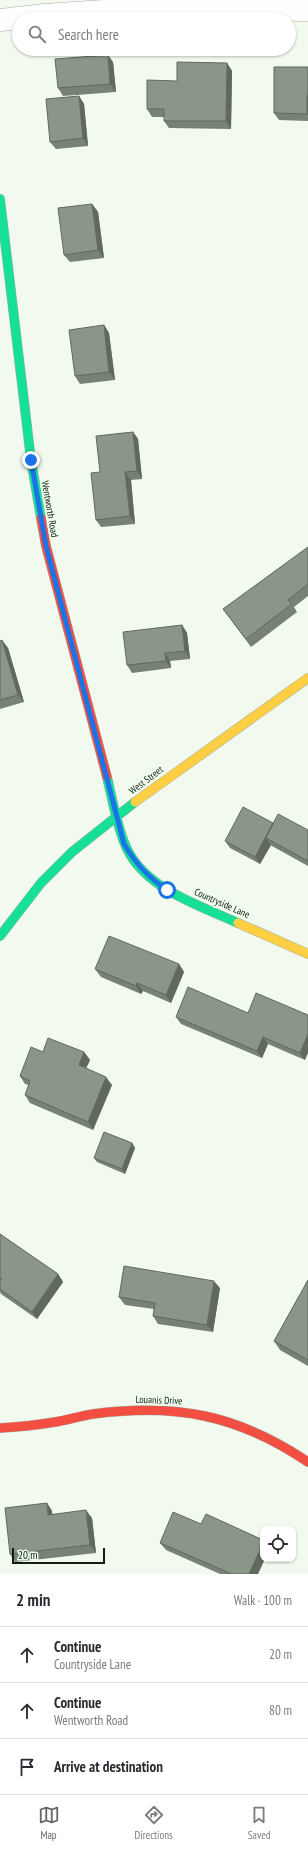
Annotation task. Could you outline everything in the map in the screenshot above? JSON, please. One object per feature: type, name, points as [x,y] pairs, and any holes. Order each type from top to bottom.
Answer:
[{"type":"street","points":[[89,12],[149,8],[308,10]]},
{"type":"street","points":[[0,20],[12,19]]},
{"type":"street","name":"Wentworth Road","points":[[0,199],[37,503],[46,546],[116,816]]},
{"type":"street","name":"West Street","points":[[0,936],[24,903],[56,866],[116,816],[197,756],[308,678]]},
{"type":"street","name":"Countryside Lane","points":[[116,816],[124,844],[136,864],[154,881],[192,902],[308,954]]},
{"type":"street","name":"Louanis Drive","points":[[0,1428],[49,1423],[92,1414],[142,1409],[182,1411],[203,1415],[242,1426],[279,1443],[308,1462]]},
{"type":"building","points":[[108,56],[110,84],[58,88],[55,59]]},
{"type":"building","points":[[177,62],[227,63],[226,121],[164,121],[164,109],[147,109],[147,80],[177,81]]},
{"type":"building","points":[[274,67],[308,67],[307,114],[274,113]]},
{"type":"building","points":[[79,96],[83,138],[50,142],[46,99]]},
{"type":"building","points":[[92,204],[98,250],[64,255],[58,208]]},
{"type":"building","points":[[104,325],[109,372],[75,376],[69,330]]},
{"type":"building","points":[[133,432],[137,471],[125,472],[130,516],[96,520],[91,473],[100,472],[96,436]]},
{"type":"building","points":[[308,547],[308,584],[288,600],[292,604],[246,639],[223,609]]},
{"type":"building","points":[[182,625],[185,651],[165,653],[166,661],[127,665],[123,632]]},
{"type":"building","points":[[2,640],[18,695],[0,700],[0,641]]},
{"type":"building","points":[[243,807],[273,823],[255,857],[225,841]]},
{"type":"building","points":[[278,814],[308,830],[308,861],[266,838]]},
{"type":"building","points":[[109,936],[179,964],[166,995],[137,983],[136,986],[95,969]]},
{"type":"building","points":[[188,987],[248,1013],[256,993],[308,1015],[308,1034],[300,1053],[263,1037],[257,1051],[176,1017]]},
{"type":"building","points":[[48,1038],[84,1052],[79,1065],[106,1077],[88,1122],[25,1095],[30,1081],[20,1076],[31,1047],[43,1052]]},
{"type":"building","points":[[104,1132],[132,1143],[122,1169],[94,1158]]},
{"type":"building","points":[[0,1234],[58,1274],[32,1312],[0,1289],[0,1281],[2,1279],[0,1278]]},
{"type":"building","points":[[124,1266],[214,1281],[207,1325],[153,1316],[155,1303],[119,1297]]},
{"type":"building","points":[[308,1280],[308,1360],[274,1341]]},
{"type":"building","points":[[47,1503],[48,1515],[86,1510],[90,1545],[10,1554],[5,1508]]},
{"type":"building","points":[[173,1512],[201,1524],[206,1514],[260,1539],[260,1550],[249,1574],[232,1574],[160,1543]]},
{"type":"traffic: fast","points":[[0,199],[31,460],[41,518]]},
{"type":"traffic: fast","points":[[107,777],[116,818],[124,842],[132,858],[143,871],[172,893],[238,923]]},
{"type":"traffic: fast","points":[[0,936],[41,883],[72,852],[135,802]]},
{"type":"traffic: slow","points":[[135,802],[308,678]]},
{"type":"traffic: slow","points":[[238,923],[308,954]]},
{"type":"traffic: jam","points":[[41,518],[46,546],[107,777]]},
{"type":"traffic: jam","points":[[0,1428],[41,1424],[93,1414],[123,1411],[152,1410],[179,1412],[206,1416],[231,1423],[257,1433],[308,1462]]},
{"type":"route","points":[[31,460],[37,503],[46,546],[124,844],[136,864],[154,881],[167,890]]}]
